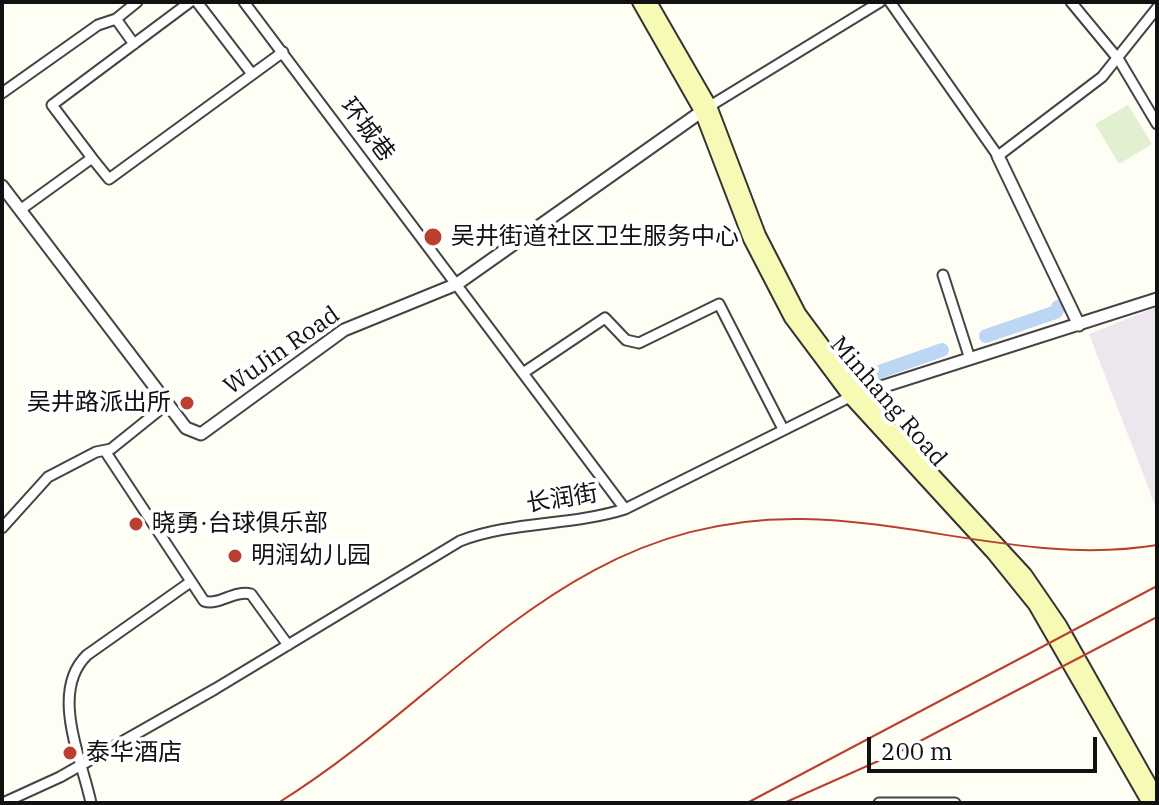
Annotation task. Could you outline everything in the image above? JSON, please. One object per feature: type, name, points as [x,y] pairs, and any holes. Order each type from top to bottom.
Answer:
[{"type":"main road","name":"Minhang Road","points":[[639,2],[705,108]]},
{"type":"main road","name":"Minhang Road","points":[[650,2],[705,108],[770,283],[818,359],[1025,574],[1060,625],[1157,797]]},
{"type":"main road","name":"Minhang Road","points":[[855,395],[1035,605],[1149,803]]},
{"type":"street","points":[[2,93],[98,25],[116,19],[137,2]]},
{"type":"street","points":[[190,2],[52,105],[109,179],[283,52]]},
{"type":"street","points":[[197,2],[252,74]]},
{"type":"street","name":"环城巷","points":[[244,2],[625,509]]},
{"type":"street","points":[[705,108],[880,2]]},
{"type":"street","points":[[890,2],[998,156],[1043,242],[1079,325]]},
{"type":"street","points":[[1071,2],[1119,60],[1157,124]]},
{"type":"street","points":[[998,156],[1071,103],[1119,60],[1157,8]]},
{"type":"street","points":[[116,19],[134,44]]},
{"type":"street","name":"WuJin Road","points":[[2,186],[186,428],[201,434],[344,330],[457,284],[705,108]]},
{"type":"street","points":[[20,210],[92,158]]},
{"type":"street","points":[[943,275],[970,359]]},
{"type":"street","name":"长润街","points":[[3,803],[83,764],[460,541],[492,531],[605,515],[625,509],[855,395],[1157,299]]},
{"type":"street","points":[[523,373],[605,318],[626,340],[639,343],[719,304],[783,429]]},
{"type":"street","points":[[2,528],[48,477],[105,451],[167,404]]},
{"type":"street","points":[[105,451],[189,583],[208,603],[236,592],[251,594],[288,645]]},
{"type":"street","points":[[91,803],[70,709],[70,686],[76,668],[87,655],[189,583]]},
{"type":"street","points":[[879,803],[955,803]]},
{"type":"shaded area","points":[[1157,307],[1157,510],[1089,334]]},
{"type":"green space","points":[[1128,105],[1152,144],[1119,164],[1095,124]]},
{"type":"waterway","points":[[986,336],[1056,312],[1058,307]]},
{"type":"waterway","points":[[876,373],[942,350]]},
{"type":"railway","points":[[278,803],[342,759],[519,618],[580,578],[647,546],[720,526],[803,519],[1068,550],[1113,550],[1157,545]]},
{"type":"railway","points":[[747,803],[1157,586]]},
{"type":"railway","points":[[784,803],[903,750],[1157,617]]},
{"type":"place","name":"吴井街道社区卫生服务中心","points":[[433,237]]},
{"type":"place","name":"吴井路派出所","points":[[187,403]]},
{"type":"place","name":"晓勇·台球俱乐部","points":[[136,524]]},
{"type":"place","name":"明润幼儿园","points":[[235,556]]},
{"type":"place","name":"泰华酒店","points":[[70,753]]}]
